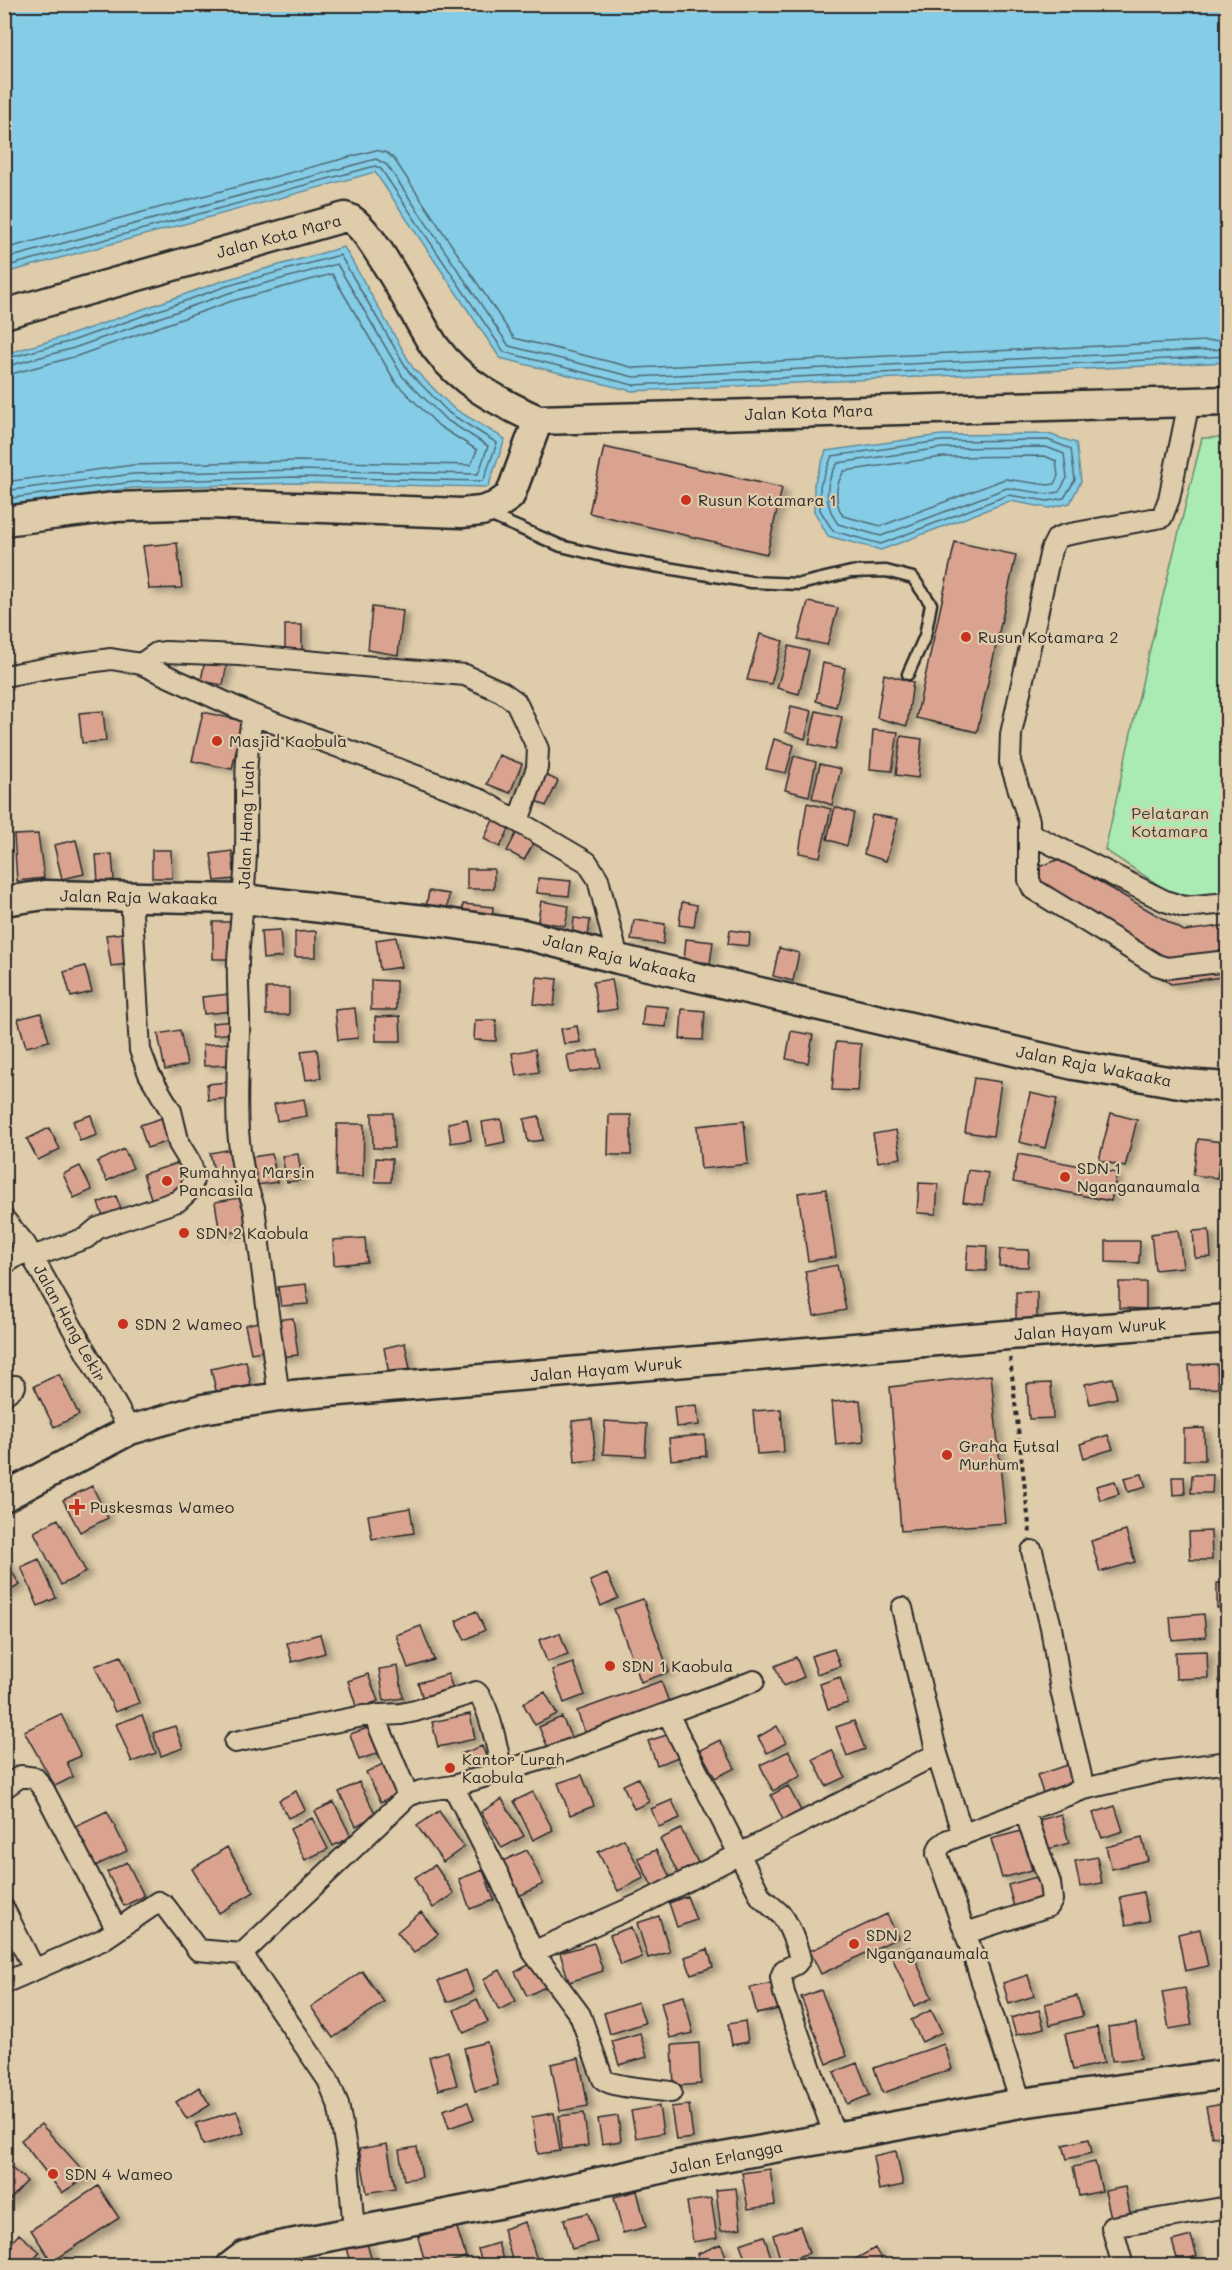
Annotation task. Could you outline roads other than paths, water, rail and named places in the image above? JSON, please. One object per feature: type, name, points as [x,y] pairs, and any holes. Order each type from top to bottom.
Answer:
[{"type":"street","name":"Jalan Kota Mara","points":[[4,314],[345,217],[352,218],[379,252],[436,347],[474,386],[497,401],[538,420],[1227,400]]},
{"type":"street","points":[[1189,402],[1169,499],[1162,517],[1065,535],[1057,538],[1051,550],[1011,734],[1010,762],[1027,812],[1031,834],[1029,880],[1033,889],[1157,966],[1167,968],[1227,961]]},
{"type":"street","points":[[4,521],[115,507],[209,504],[462,513],[482,511],[494,507],[510,496],[538,420]]},
{"type":"street","points":[[141,664],[156,653],[165,652],[238,655],[465,675],[502,692],[516,702],[538,749],[537,768],[518,821]]},
{"type":"street","points":[[4,676],[111,659],[141,664],[253,715],[481,800],[586,862],[598,879],[618,959]]},
{"type":"street","name":"Jalan Hang Tuah","points":[[253,715],[249,730],[243,899],[238,963],[240,1033],[236,1112],[244,1183],[254,1206],[279,1397]]},
{"type":"street","points":[[1031,834],[1165,901],[1184,907],[1227,903]]},
{"type":"street","name":"Jalan Raja Wakaaka","points":[[4,901],[45,895],[243,899],[524,934],[618,959],[1074,1065],[1185,1084],[1227,1087]]},
{"type":"street","points":[[4,1264],[30,1253],[86,1238],[98,1228],[178,1201],[191,1189],[194,1175],[190,1162],[179,1144],[171,1111],[149,1074],[140,1050],[131,896]]},
{"type":"street","name":"Jalan Hang Lekir","points":[[4,1220],[30,1253],[130,1430]]},
{"type":"street","name":"Jalan Hayam Wuruk","points":[[4,1497],[130,1430],[202,1409],[279,1397],[1008,1335],[1227,1319]]},
{"type":"street","points":[[1032,1551],[1051,1627],[1061,1690],[1084,1789]]},
{"type":"street","points":[[902,1608],[937,1754],[963,1835]]},
{"type":"street","points":[[4,1983],[102,1940],[155,1903],[160,1903],[198,1950],[242,1954],[408,1796],[421,1791],[453,1786],[550,1757],[754,1681]]},
{"type":"street","points":[[235,1742],[374,1715],[415,1711],[476,1692],[481,1695],[499,1751],[501,1770]]},
{"type":"street","points":[[668,1714],[761,1897],[783,1917],[798,1952],[800,1959],[796,1964],[784,1970],[781,1977],[784,1993],[835,2137]]},
{"type":"street","points":[[374,1715],[408,1796]]},
{"type":"street","points":[[533,1952],[647,1901],[937,1754]]},
{"type":"street","points":[[1021,2103],[966,1934],[937,1854],[940,1846],[948,1840],[1084,1789],[1157,1772],[1227,1762]]},
{"type":"street","points":[[4,1788],[21,1776],[35,1778],[44,1790],[117,1930]]},
{"type":"street","points":[[453,1786],[533,1952],[580,2015],[603,2079],[607,2083],[620,2086],[671,2092]]},
{"type":"street","points":[[966,1934],[1049,1906],[1052,1900],[1050,1883],[1025,1812]]},
{"type":"street","points":[[4,1909],[34,1969]]},
{"type":"street","points":[[242,1954],[328,2080],[338,2104],[348,2159],[354,2231]]},
{"type":"street","name":"Jalan Erlangga","points":[[231,2265],[244,2256],[264,2249],[498,2204],[678,2165],[1021,2103],[1227,2074]]},
{"type":"street","points":[[1123,2265],[1112,2227],[1227,2207]]},
{"type":"lane","points":[[482,511],[561,546],[619,561],[751,582],[800,584],[851,573],[886,571],[913,578],[931,604],[925,636],[908,674]]},
{"type":"water","points":[[5,4],[1227,5],[1227,362],[632,391],[500,358],[375,172],[5,273]]},
{"type":"water","points":[[344,247],[413,368],[453,408],[505,439],[488,487],[296,483],[133,488],[5,505],[5,354],[70,335],[225,280]]},
{"type":"water","points":[[1048,434],[1076,443],[1081,481],[1070,503],[1049,508],[1010,501],[881,550],[828,536],[814,511],[814,484],[826,451],[941,435]]},
{"type":"place","name":"Rusun Kotamara 1","points":[[686,500]]},
{"type":"place","name":"Rusun Kotamara 2","points":[[966,637]]},
{"type":"place","name":"Masjid Kaobula","points":[[217,741]]},
{"type":"place","name":"SDN 1 Nganganaumala","points":[[1065,1177]]},
{"type":"place","name":"Rumahnya Marsin Pancasila","points":[[167,1181]]},
{"type":"place","name":"SDN 2 Kaobula","points":[[184,1233]]},
{"type":"place","name":"SDN 2 Wameo","points":[[123,1324]]},
{"type":"place","name":"Graha Futsal Murhum","points":[[947,1455]]},
{"type":"place","name":"Puskesmas Wameo","points":[[77,1507]]},
{"type":"place","name":"SDN 1 Kaobula","points":[[610,1666]]},
{"type":"place","name":"Kantor Lurah Kaobula","points":[[450,1768]]},
{"type":"place","name":"SDN 2 Nganganaumala","points":[[854,1944]]},
{"type":"place","name":"SDN 4 Wameo","points":[[53,2174]]},
{"type":"park label","name":"Pelataran Kotamara","points":[[1170,822]]}]
